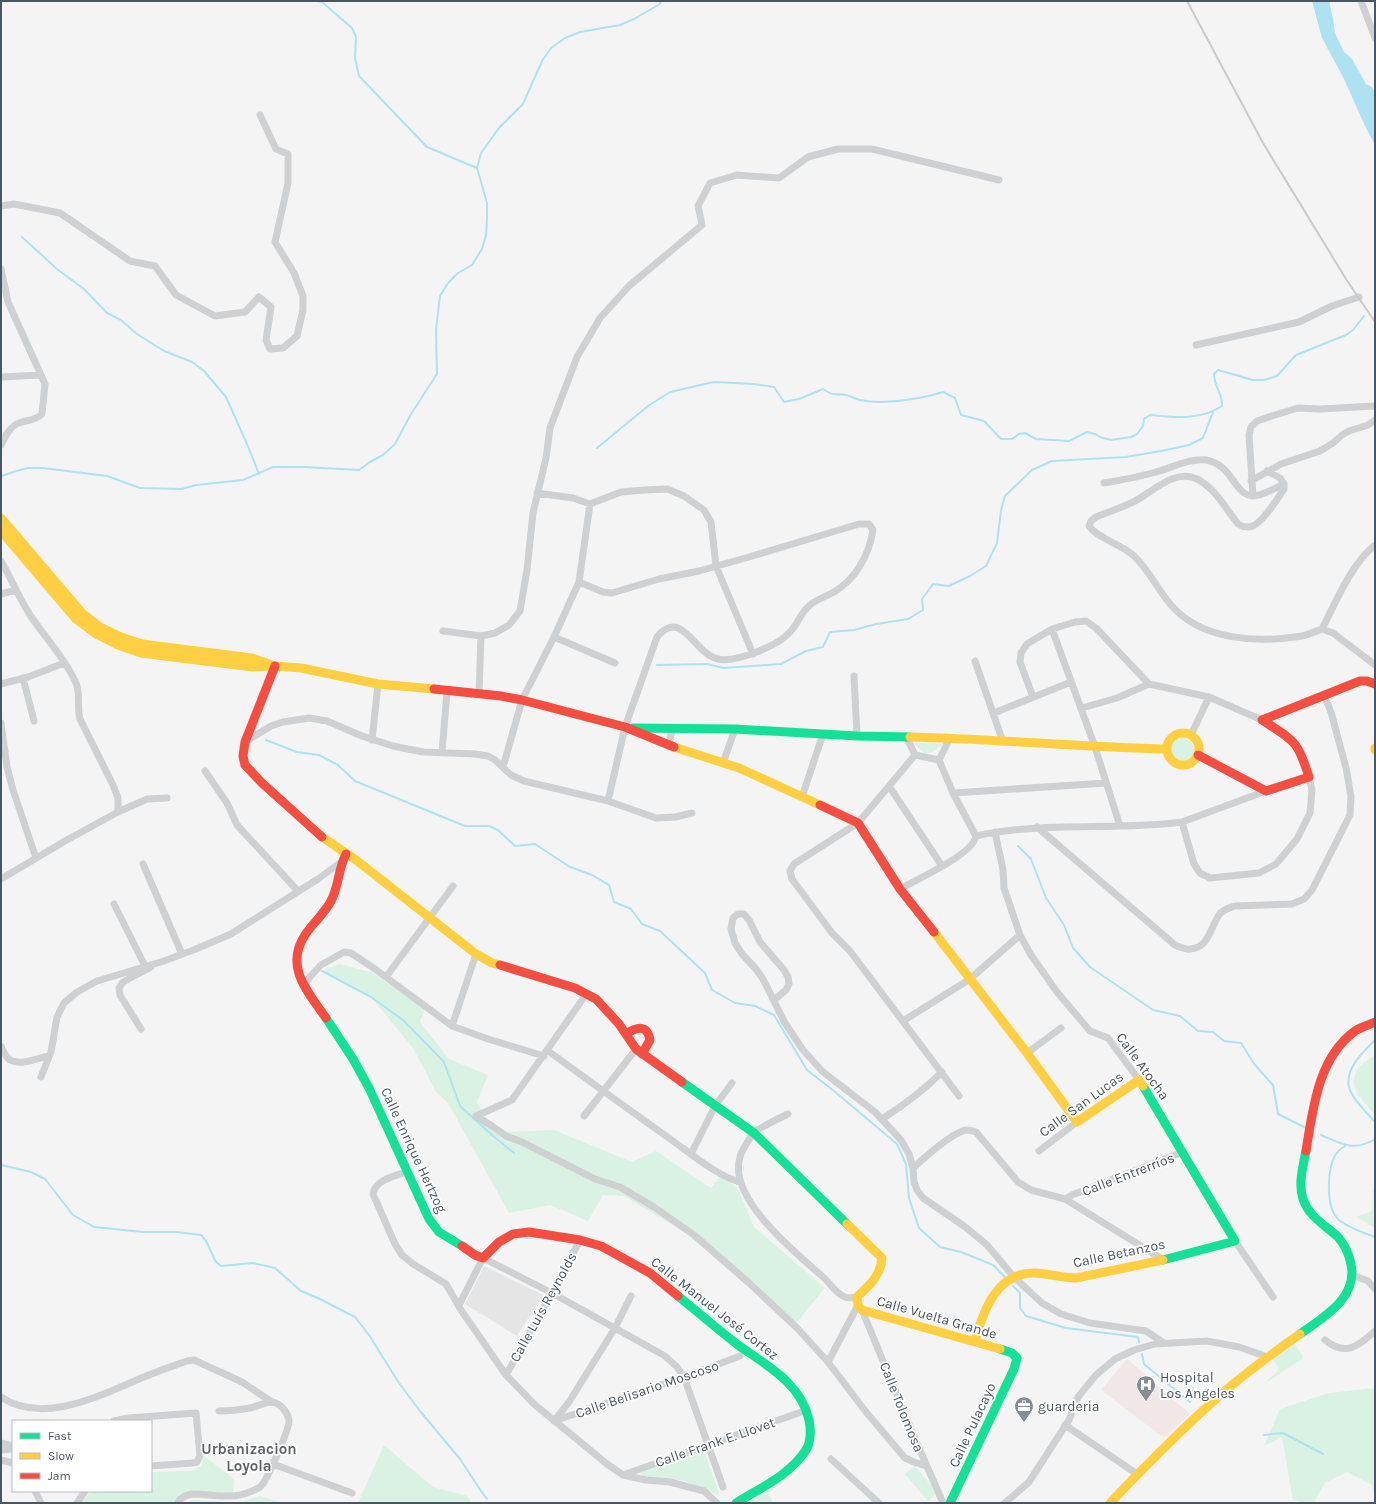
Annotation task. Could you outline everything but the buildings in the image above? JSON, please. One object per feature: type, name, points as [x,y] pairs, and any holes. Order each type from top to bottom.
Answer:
[{"type":"street","points":[[1361,1],[1375,38]]},
{"type":"street","points":[[1,206],[14,204],[60,213],[130,261],[155,266],[176,294],[216,316],[246,312],[259,297],[271,307],[266,340],[270,349],[283,348],[297,336],[303,310],[303,296],[294,273],[275,242],[288,183],[288,154],[276,149],[260,115]]},
{"type":"street","points":[[443,631],[481,636],[495,633],[509,625],[520,611],[527,570],[533,513],[546,458],[550,428],[577,357],[600,318],[629,286],[702,225],[698,206],[710,183],[737,175],[779,178],[808,157],[838,149],[872,149],[999,180]]},
{"type":"street","points":[[1,269],[8,302],[45,384],[42,414],[36,419],[18,423],[8,431],[1,445]]},
{"type":"street","points":[[1196,345],[1299,322],[1332,306],[1358,297]]},
{"type":"street","points":[[1,378],[42,375]]},
{"type":"street","points":[[1253,496],[1249,435],[1251,427],[1258,421],[1298,408],[1320,409],[1375,406]]},
{"type":"street","points":[[1251,481],[1282,464],[1320,451],[1342,435],[1375,420]]},
{"type":"street","points":[[1104,483],[1143,476],[1190,461],[1204,460],[1216,462],[1225,469],[1239,489],[1246,494],[1253,496],[1262,494],[1284,484]]},
{"type":"street","points":[[1267,472],[1280,478],[1284,484],[1284,489],[1259,521],[1252,526],[1244,527],[1238,524],[1211,489],[1196,479],[1183,476],[1170,480],[1134,502],[1096,517],[1091,521],[1089,526],[1096,533],[1127,550],[1136,558],[1172,606],[1188,620],[1219,635],[1246,639],[1304,636],[1322,629],[1333,633],[1375,665]]},
{"type":"street","points":[[537,493],[573,498],[590,504],[621,492],[667,489],[684,496],[704,510],[712,522],[716,566],[753,654]]},
{"type":"street","points":[[504,767],[522,700],[554,637],[579,582],[590,504]]},
{"type":"street","points":[[1,518],[82,613],[100,627],[121,637],[142,644],[252,658],[275,666]]},
{"type":"street","points":[[579,582],[603,592],[612,593],[659,578],[699,571],[859,524],[869,524],[873,530],[872,539],[862,563],[850,581],[833,593],[818,598],[808,606],[790,632],[778,642],[753,654],[727,659],[718,659],[708,655],[679,627],[671,626],[663,629],[657,636],[625,727],[608,801]]},
{"type":"street","points":[[1,531],[76,619],[96,634],[118,645],[141,653],[253,667],[275,666],[301,668],[378,684],[447,692],[501,696],[522,700],[625,727],[669,746],[739,768],[858,823],[900,889],[1027,1053],[1077,1122]]},
{"type":"street","points":[[1322,629],[1346,582],[1366,552],[1375,545]]},
{"type":"street","points":[[1,561],[29,614],[64,663],[76,684],[79,696],[78,710],[80,719],[113,785],[118,798],[118,812]]},
{"type":"street","points":[[1,594],[16,590]]},
{"type":"street","points":[[1033,697],[1020,662],[1021,653],[1027,644],[1052,629],[1075,622],[1086,621],[1096,628],[1149,684],[1209,697],[1262,720],[1294,742],[1302,754],[1312,790],[1310,813],[1296,839],[1276,864],[1259,873],[1210,878],[1200,873],[1194,864],[1182,822]]},
{"type":"street","points":[[1052,629],[1082,708],[1120,826]]},
{"type":"street","points":[[479,694],[481,636]]},
{"type":"street","points":[[554,637],[615,663]]},
{"type":"street","points":[[975,662],[1003,742]]},
{"type":"street","points":[[1,684],[23,678],[64,663]]},
{"type":"street","points":[[275,666],[245,742],[243,756],[245,765],[252,773],[328,842],[356,860],[476,954],[492,962],[575,988],[596,999],[611,1014],[639,1052],[754,1133],[882,1258],[882,1265],[879,1274],[859,1304],[828,1362]]},
{"type":"street","points":[[854,676],[857,736]]},
{"type":"street","points":[[23,678],[34,721]]},
{"type":"street","points":[[1262,720],[1360,681],[1368,681],[1375,684]]},
{"type":"street","points":[[994,713],[1071,682]]},
{"type":"street","points":[[372,740],[378,684]]},
{"type":"street","points":[[1082,708],[1117,698],[1149,684]]},
{"type":"street","points":[[442,752],[447,692]]},
{"type":"street","points":[[1038,827],[1176,945],[1190,950],[1201,946],[1210,935],[1219,914],[1226,909],[1235,906],[1292,904],[1304,899],[1312,890],[1350,815],[1351,796],[1346,768],[1331,712],[1324,695]]},
{"type":"street","points":[[1191,735],[1209,697]]},
{"type":"street","points":[[245,742],[271,726],[283,722],[309,718],[327,721],[372,740],[393,746],[423,752],[488,756],[504,767],[511,775],[524,781],[608,801],[656,818],[675,817],[692,813]]},
{"type":"street","points":[[1,723],[7,767],[13,790],[36,858]]},
{"type":"street","points":[[625,727],[735,729],[857,736],[906,736],[1095,747],[1166,749]]},
{"type":"street","points":[[669,746],[672,729]]},
{"type":"street","points":[[724,763],[735,729]]},
{"type":"street","points":[[1180,733],[1191,735],[1199,746],[1198,756],[1190,764],[1179,765],[1174,763],[1170,760],[1166,749],[1167,744],[1174,735],[1180,733]]},
{"type":"street","points":[[802,797],[822,734]]},
{"type":"street","points":[[906,736],[915,755]]},
{"type":"street","points":[[939,760],[950,738]]},
{"type":"street","points":[[915,755],[939,760]]},
{"type":"street","points":[[915,755],[858,823],[794,864],[790,871],[792,879],[832,933],[850,951],[959,1096]]},
{"type":"street","points":[[1198,756],[1266,791]]},
{"type":"street","points":[[1,758],[7,767]]},
{"type":"street","points":[[900,889],[942,866],[965,851],[973,844],[976,836],[939,760]]},
{"type":"street","points":[[205,771],[227,803],[237,825],[298,891]]},
{"type":"street","points":[[976,836],[995,832],[1038,827],[1120,826],[1182,822],[1309,777]]},
{"type":"street","points":[[954,793],[1106,783]]},
{"type":"street","points":[[889,786],[942,866]]},
{"type":"street","points":[[1,879],[118,812],[147,799],[167,798]]},
{"type":"street","name":"Calle Atocha","points":[[995,832],[1003,870],[1004,888],[1020,935],[1031,955],[1057,992],[1090,1031],[1108,1038],[1139,1080],[1235,1241],[1273,1297]]},
{"type":"street","name":"Calle Enrique Hertzog","points":[[346,854],[340,863],[337,888],[329,906],[306,934],[298,949],[295,960],[298,973],[305,986],[354,1059],[369,1088],[406,1172],[429,1219],[439,1232],[475,1255],[552,1293],[665,1356],[677,1367],[684,1377],[723,1487]]},
{"type":"street","points":[[141,1029],[120,994],[119,988],[123,982],[164,961],[231,934],[318,879],[340,863]]},
{"type":"street","points":[[143,864],[182,954]]},
{"type":"street","points":[[386,977],[453,886]]},
{"type":"street","points":[[114,904],[145,966]]},
{"type":"street","points":[[774,1000],[786,990],[789,984],[788,977],[784,970],[760,942],[749,920],[744,914],[738,914],[733,918],[731,929],[735,943],[742,954],[756,969],[774,1000],[784,1023],[815,1065],[861,1100],[882,1119],[900,1140],[908,1154],[913,1168],[914,1182],[917,1190],[923,1198],[964,1226],[987,1245],[1014,1277],[1042,1303],[1061,1314],[1090,1323],[1146,1331],[1164,1343]]},
{"type":"street","points":[[903,1021],[970,979],[1020,935]]},
{"type":"street","points":[[305,986],[309,978],[321,965],[344,952],[351,953],[452,1026],[481,1037],[545,1053],[719,1173],[734,1181],[740,1182]]},
{"type":"street","points":[[452,1026],[476,954]]},
{"type":"street","points":[[41,1077],[49,1056],[57,1016],[64,1003],[77,992],[97,981],[164,961]]},
{"type":"street","points":[[587,993],[512,1100],[476,1116],[506,1136],[522,1142],[595,1179],[620,1187],[654,1207],[694,1235],[748,1282],[798,1330],[828,1362],[866,1412],[905,1458],[926,1466]]},
{"type":"street","points":[[1110,1503],[1160,1450],[1226,1390],[1334,1309],[1350,1288],[1352,1261],[1348,1249],[1342,1240],[1320,1224],[1307,1208],[1302,1198],[1302,1185],[1312,1113],[1319,1080],[1333,1054],[1348,1036],[1367,1024],[1375,1022]]},
{"type":"street","points":[[584,1116],[602,1091],[650,1040],[650,1036],[643,1028],[636,1028],[626,1034]]},
{"type":"street","points":[[1027,1053],[1061,1028]]},
{"type":"street","points":[[1,1046],[5,1055],[10,1060],[21,1062],[49,1056]]},
{"type":"street","points":[[882,1119],[906,1104],[925,1089],[942,1072]]},
{"type":"street","name":"Calle San Lucas","points":[[1039,1151],[1077,1122],[1139,1080]]},
{"type":"street","points":[[691,1154],[715,1106],[732,1083]]},
{"type":"street","points":[[788,1114],[754,1133],[740,1156],[738,1169],[740,1182],[752,1206],[796,1253],[825,1278],[838,1293],[859,1304]]},
{"type":"street","points":[[913,1168],[933,1150],[959,1132],[968,1130],[976,1132],[1018,1182],[1031,1190],[1065,1199],[1162,1259]]},
{"type":"street","name":"Calle Entrerríos","points":[[1065,1199],[1183,1152]]},
{"type":"street","points":[[406,1172],[378,1184],[374,1188],[373,1194],[395,1244],[402,1255],[413,1264],[446,1284],[506,1375],[534,1404],[607,1464],[623,1475],[646,1480],[670,1482],[704,1491],[717,1503]]},
{"type":"street","name":"Calle Manuel José Cortez","points":[[483,1258],[499,1242],[513,1234],[530,1232],[580,1240],[601,1246],[650,1273],[737,1344],[784,1378],[800,1397],[807,1410]]},
{"type":"street","name":"Calle Luís Reynolds","points":[[506,1375],[580,1240]]},
{"type":"street","name":"Calle Betanzos","points":[[975,1341],[984,1310],[994,1294],[1014,1277],[1027,1273],[1040,1273],[1056,1277],[1072,1278],[1123,1269],[1235,1241]]},
{"type":"street","points":[[459,1305],[483,1258]]},
{"type":"street","points":[[1352,1275],[1368,1281],[1375,1289]]},
{"type":"street","points":[[554,1421],[568,1402],[615,1328],[631,1296]]},
{"type":"street","name":"Calle Vuelta Grande","points":[[859,1304],[1012,1353],[1017,1358]]},
{"type":"street","name":"Calle Tolomosa","points":[[859,1304],[926,1466],[943,1503]]},
{"type":"street","points":[[1325,1340],[1334,1347],[1355,1347],[1375,1331]]},
{"type":"street","points":[[1005,1503],[1028,1482],[1069,1420],[1078,1397],[1096,1374],[1115,1359],[1134,1350],[1155,1344],[1207,1341],[1239,1347],[1268,1357]]},
{"type":"street","name":"Calle Belisario Moscoso","points":[[554,1421],[684,1377],[740,1356]]},
{"type":"street","name":"Calle Pulacayo","points":[[950,1503],[1014,1369],[1017,1358]]},
{"type":"street","points":[[1,1397],[9,1403],[27,1409],[59,1407],[96,1398],[187,1361],[194,1360],[242,1382],[280,1406],[286,1413],[289,1421],[273,1464],[262,1486],[238,1497],[191,1494],[184,1496],[178,1503]]},
{"type":"street","points":[[219,1411],[252,1408],[272,1402]]},
{"type":"street","points":[[736,1503],[777,1478],[797,1462],[807,1448],[811,1430],[807,1410]]},
{"type":"street","name":"Calle Frank E. Llovet","points":[[623,1475],[807,1410]]},
{"type":"street","points":[[119,1420],[196,1413],[200,1456],[199,1460],[192,1463],[152,1466]]},
{"type":"street","points":[[1065,1425],[1138,1474]]},
{"type":"street","points":[[1,1443],[12,1446]]},
{"type":"street","points":[[1,1450],[12,1449]]},
{"type":"street","points":[[831,1459],[879,1503]]},
{"type":"street","points":[[1,1460],[12,1463]]},
{"type":"street","points":[[273,1464],[352,1493]]},
{"type":"street","points":[[36,1492],[41,1503]]},
{"type":"street","points":[[77,1503],[85,1492]]},
{"type":"shaded area","points":[[484,1266],[543,1295],[517,1336],[465,1304]]},
{"type":"shaded area","name":"Hospital Los Angeles","points":[[1127,1359],[1190,1414],[1164,1438],[1101,1390]]},
{"type":"green space","points":[[1182,738],[1190,742],[1194,750],[1190,758],[1182,762],[1174,758],[1170,750],[1174,742]]},
{"type":"green space","points":[[913,743],[942,744],[930,753],[924,753]]},
{"type":"green space","points":[[339,964],[371,972],[425,1009],[420,1022],[449,1059],[488,1075],[477,1102],[489,1124],[510,1132],[554,1130],[632,1162],[656,1151],[711,1188],[722,1174],[738,1189],[754,1227],[825,1288],[793,1327],[691,1236],[624,1196],[603,1195],[588,1221],[550,1205],[509,1213],[448,1103],[436,1092],[413,1048],[371,997],[322,971]]},
{"type":"green space","points":[[1375,1055],[1375,1115],[1358,1094],[1354,1082],[1359,1067]]},
{"type":"green space","points":[[1375,1188],[1375,1228],[1356,1217],[1372,1211],[1373,1191]]},
{"type":"green space","points":[[1293,1342],[1303,1356],[1302,1359],[1267,1381],[1277,1372],[1278,1367],[1272,1358]]},
{"type":"green space","points":[[1375,1388],[1375,1494],[1372,1485],[1347,1472],[1325,1483],[1315,1500],[1316,1503],[1300,1503],[1299,1501],[1293,1500],[1282,1437],[1264,1446],[1280,1409],[1329,1393]]},
{"type":"green space","points":[[384,1445],[433,1487],[467,1496],[472,1503],[358,1503]]},
{"type":"green space","points":[[704,1451],[720,1496],[684,1481],[653,1478],[643,1476],[640,1473]]},
{"type":"green space","points":[[204,1456],[234,1479],[233,1494],[194,1491],[178,1503],[81,1503],[90,1492],[152,1492],[152,1472],[191,1471],[201,1466]]},
{"type":"green space","points":[[915,1466],[931,1485],[935,1495],[928,1501],[905,1474]]},
{"type":"green space","points":[[768,1492],[773,1503],[747,1503]]},
{"type":"green space","points":[[260,1496],[282,1503],[239,1503]]},
{"type":"green space","points":[[192,1500],[239,1503],[187,1503]]},
{"type":"water","points":[[1312,1],[1329,1],[1335,33],[1344,52],[1352,59],[1366,84],[1372,87],[1375,92],[1375,145],[1344,79],[1322,38]]},
{"type":"waterway","points":[[317,1],[322,2],[352,28],[356,37],[355,58],[359,76],[427,147],[477,168]]},
{"type":"waterway","points":[[2,476],[27,468],[43,468],[107,476],[140,488],[182,489],[196,485],[243,480],[273,467],[359,470],[383,455],[395,444],[411,414],[437,374],[436,330],[440,296],[448,283],[458,273],[472,265],[482,249],[486,235],[487,203],[477,168],[481,153],[499,128],[523,104],[542,61],[551,48],[565,38],[580,32],[620,25],[660,4],[661,1]]},
{"type":"waterway","points":[[22,237],[57,269],[84,289],[107,313],[121,320],[137,334],[164,351],[192,362],[204,371],[226,397],[259,474]]},
{"type":"waterway","points":[[597,448],[648,406],[670,392],[714,382],[754,384],[774,387],[784,402],[799,399],[823,389],[832,394],[846,395],[860,400],[880,402],[913,399],[943,392],[955,398],[961,415],[984,421],[1001,439],[1012,439],[1019,434],[1025,433],[1036,439],[1069,441],[1087,432],[1111,440],[1131,437],[1137,434],[1143,426],[1144,419],[1150,415],[1178,417],[1196,416],[1213,411],[1222,406],[1221,398],[1214,379],[1214,374],[1218,370],[1253,380],[1264,380],[1277,376],[1296,355],[1346,335],[1353,330],[1364,316]]},
{"type":"waterway","points":[[657,665],[707,664],[723,668],[781,664],[806,651],[823,647],[830,632],[854,630],[876,624],[908,619],[923,610],[922,599],[933,584],[949,586],[986,566],[997,543],[1001,510],[1005,496],[1032,470],[1052,461],[1126,457],[1189,445],[1203,438],[1213,412]]},
{"type":"waterway","points":[[266,740],[297,752],[319,755],[338,765],[355,781],[465,826],[489,826],[498,830],[515,846],[535,844],[570,867],[592,875],[609,885],[614,902],[631,909],[642,924],[660,931],[705,973],[712,990],[735,1003],[755,1006],[774,1015],[807,1070],[897,1144],[906,1164],[909,1198],[919,1228],[940,1247],[961,1252],[993,1265],[1005,1277]]},
{"type":"waterway","points":[[1018,846],[1031,859],[1046,898],[1064,925],[1073,948],[1090,967],[1153,1010],[1180,1016],[1198,1031],[1213,1032],[1224,1041],[1241,1043],[1255,1065],[1273,1085],[1278,1114],[1306,1128]]},
{"type":"waterway","points":[[322,971],[371,997],[403,1020],[444,1062],[460,1106],[514,1153]]},
{"type":"waterway","points":[[1375,1040],[1356,1061],[1352,1067],[1348,1080],[1353,1096],[1375,1122]]},
{"type":"waterway","points":[[1321,1135],[1341,1144],[1354,1146],[1361,1145],[1375,1139]]},
{"type":"waterway","points":[[1345,1146],[1336,1154],[1333,1160],[1329,1178],[1331,1207],[1339,1220],[1356,1230],[1375,1237]]},
{"type":"waterway","points":[[1,1165],[31,1172],[45,1179],[73,1215],[94,1227],[143,1232],[177,1232],[201,1235],[206,1241],[216,1262],[221,1266],[253,1263],[275,1268],[301,1291],[355,1317],[369,1335],[399,1383],[460,1459],[487,1499]]},
{"type":"waterway","points":[[1013,1286],[1020,1293],[1020,1308],[1026,1316],[1066,1328],[1138,1337],[1139,1342]]},
{"type":"waterway","points":[[1142,1354],[1144,1364],[1190,1402]]},
{"type":"waterway","points":[[1264,1435],[1283,1433],[1323,1454]]},
{"type":"railway","points":[[1187,1],[1263,143],[1346,279],[1375,322]]},
{"type":"traffic: fast","points":[[633,728],[735,729],[857,736],[910,737]]},
{"type":"traffic: fast","points":[[326,1018],[353,1059],[369,1088],[429,1219],[439,1232],[462,1246]]},
{"type":"traffic: fast","points":[[682,1082],[754,1133],[847,1224]]},
{"type":"traffic: fast","points":[[1143,1086],[1235,1241],[1163,1260]]},
{"type":"traffic: fast","points":[[1300,1334],[1319,1321],[1337,1305],[1344,1297],[1352,1276],[1350,1260],[1343,1243],[1313,1216],[1303,1199],[1301,1181],[1306,1151]]},
{"type":"traffic: fast","points":[[678,1296],[730,1339],[781,1376],[798,1395],[805,1407],[809,1420],[809,1443],[806,1450],[792,1467],[774,1480],[736,1503]]},
{"type":"traffic: fast","points":[[950,1503],[1014,1369],[1017,1358],[1012,1353],[1000,1349]]},
{"type":"traffic: slow","points":[[1,518],[82,613],[100,627],[121,637],[142,644],[252,658],[275,666]]},
{"type":"traffic: slow","points":[[1,531],[76,619],[96,634],[118,645],[141,653],[253,667],[268,666]]},
{"type":"traffic: slow","points":[[275,666],[301,668],[378,684],[434,689]]},
{"type":"traffic: slow","points":[[1180,733],[1186,733],[1195,737],[1199,749],[1195,761],[1186,765],[1180,765],[1171,761],[1167,752],[1167,746],[1171,737],[1180,733]]},
{"type":"traffic: slow","points":[[910,737],[1166,749]]},
{"type":"traffic: slow","points":[[674,747],[739,768],[820,805]]},
{"type":"traffic: slow","points":[[322,837],[356,860],[476,954],[492,963],[500,965]]},
{"type":"traffic: slow","points":[[934,932],[1027,1053],[1077,1122],[1139,1080],[1143,1086]]},
{"type":"traffic: slow","points":[[847,1224],[882,1258],[877,1275],[857,1297],[858,1305],[862,1310],[1000,1349]]},
{"type":"traffic: slow","points":[[975,1341],[982,1317],[994,1295],[1011,1279],[1023,1274],[1036,1273],[1076,1278],[1163,1260]]},
{"type":"traffic: slow","points":[[1110,1503],[1139,1472],[1200,1413],[1257,1365],[1300,1334]]},
{"type":"traffic: jam","points":[[275,666],[245,742],[243,756],[245,765],[262,783],[322,837]]},
{"type":"traffic: jam","points":[[1262,720],[1360,681],[1367,681],[1375,684]]},
{"type":"traffic: jam","points":[[434,689],[501,696],[522,700],[625,727],[674,747]]},
{"type":"traffic: jam","points":[[1198,755],[1266,791],[1309,777],[1301,755],[1293,742],[1281,732],[1262,720]]},
{"type":"traffic: jam","points":[[820,805],[858,823],[900,889],[934,932]]},
{"type":"traffic: jam","points":[[326,1018],[312,999],[301,979],[297,958],[299,947],[305,935],[325,910],[334,895],[341,866],[346,854]]},
{"type":"traffic: jam","points":[[500,965],[575,988],[596,999],[619,1024],[636,1049],[682,1082]]},
{"type":"traffic: jam","points":[[1306,1151],[1311,1118],[1319,1085],[1325,1069],[1343,1042],[1355,1031],[1375,1022]]},
{"type":"traffic: jam","points":[[626,1034],[641,1028],[647,1031],[650,1040],[642,1054]]},
{"type":"traffic: jam","points":[[462,1246],[475,1255],[483,1258],[499,1242],[513,1234],[529,1232],[580,1240],[601,1246],[650,1273],[678,1296]]},
{"type":"place","name":"Hospital Los Angeles","points":[[1146,1402]]},
{"type":"place","name":"guarderia","points":[[1024,1423]]},
{"type":"district","name":"Urbanizacion Loyola","points":[[249,1458]]}]
